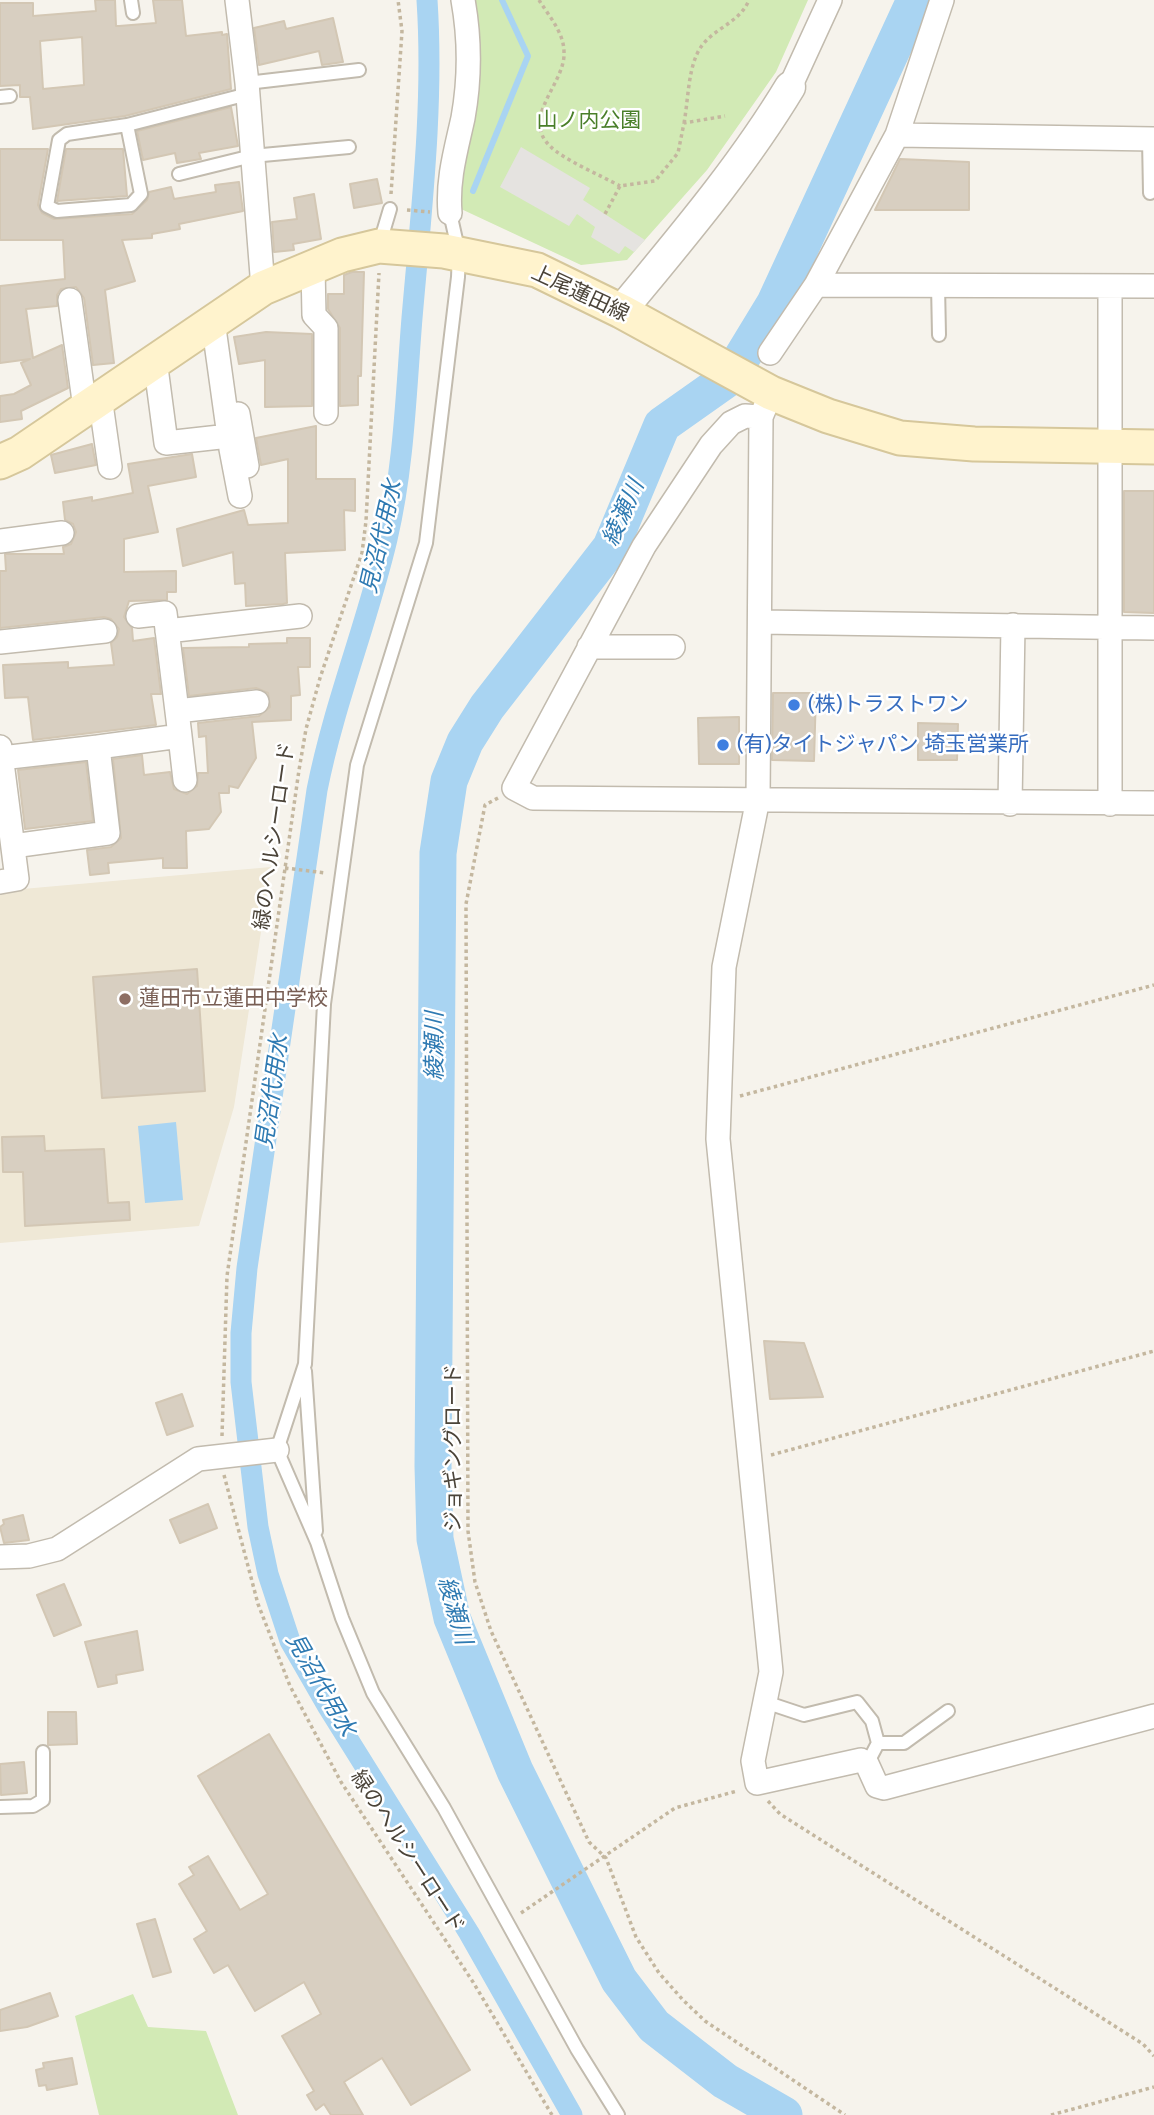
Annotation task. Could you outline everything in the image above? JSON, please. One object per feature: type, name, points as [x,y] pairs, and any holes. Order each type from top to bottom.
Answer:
[{"type":"main road","name":"上尾蓮田線","points":[[0,462],[20,453],[263,288],[342,255],[384,246],[451,252],[537,270],[621,311],[759,396],[900,438],[974,444],[1154,447]]},
{"type":"street","points":[[237,0],[248,88],[263,288]]},
{"type":"street","points":[[443,213],[463,115],[468,66],[463,0]]},
{"type":"street","points":[[621,311],[721,191],[755,144],[790,88],[830,0]]},
{"type":"street","points":[[770,353],[816,285],[897,135],[942,0]]},
{"type":"street","points":[[897,135],[1152,139]]},
{"type":"street","points":[[313,267],[314,315],[326,328],[326,413]]},
{"type":"street","points":[[816,285],[1154,286]]},
{"type":"street","points":[[1110,286],[1110,804]]},
{"type":"street","points":[[70,300],[110,467]]},
{"type":"street","points":[[219,318],[229,436],[240,496]]},
{"type":"street","points":[[219,318],[247,466]]},
{"type":"street","points":[[155,359],[166,443],[229,436]]},
{"type":"street","points":[[759,396],[761,622],[758,799],[724,967],[718,1101],[718,1139],[771,1672],[753,1761],[757,1783],[861,1760],[873,1754],[877,1786],[884,1788],[1154,1716]]},
{"type":"street","points":[[759,396],[745,416],[731,423],[711,445],[644,546],[514,788],[533,798],[1010,804],[1154,803]]},
{"type":"street","points":[[0,541],[62,533]]},
{"type":"street","points":[[138,616],[165,613],[185,780]]},
{"type":"street","points":[[167,631],[300,616]]},
{"type":"street","points":[[761,622],[1154,628]]},
{"type":"street","points":[[1010,804],[1013,625]]},
{"type":"street","points":[[0,642],[104,631]]},
{"type":"street","points":[[589,647],[673,647]]},
{"type":"street","points":[[177,711],[257,702]]},
{"type":"street","points":[[0,882],[17,879],[3,798],[1,753],[98,747],[180,736]]},
{"type":"street","points":[[13,846],[108,833],[98,747]]},
{"type":"street","points":[[0,1557],[29,1556],[57,1549],[198,1459],[269,1451]]},
{"type":"lane","points":[[127,125],[141,194],[131,205],[57,211],[47,206],[60,140],[67,134],[127,125],[248,88],[359,70]]},
{"type":"lane","points":[[1150,193],[1152,139]]},
{"type":"lane","points":[[179,174],[253,156],[349,147]]},
{"type":"lane","points":[[384,246],[395,209]]},
{"type":"lane","points":[[317,1542],[309,1457],[305,1364],[324,1004],[357,765],[426,542],[451,252],[443,213]]},
{"type":"lane","points":[[938,285],[939,335]]},
{"type":"lane","points":[[305,1364],[269,1451],[317,1542],[342,1618],[373,1693],[444,1808],[577,2049],[618,2115]]},
{"type":"lane","points":[[765,1702],[804,1715],[857,1702],[872,1721],[873,1754],[904,1743],[948,1711]]},
{"type":"lane","points":[[0,1807],[33,1807],[43,1800],[43,1752]]},
{"type":"path","points":[[398,0],[401,31],[395,209],[443,213]]},
{"type":"path","points":[[539,0],[558,29],[565,50],[563,71],[542,106],[540,131],[550,146],[620,186],[654,181],[678,153],[697,53],[712,36],[743,14],[749,0]]},
{"type":"path","points":[[684,123],[725,116]]},
{"type":"path","points":[[605,214],[620,186]]},
{"type":"path","name":"緑のヘルシーロード","points":[[384,246],[362,553],[306,729],[227,1276],[226,1454],[258,1604],[290,1686],[341,1782],[473,1982],[552,2115]]},
{"type":"path","name":"ジョギングロード","points":[[514,788],[485,805],[466,904],[468,1531],[475,1582],[505,1664],[589,1842],[606,1858],[636,1937],[659,1973],[705,2021],[845,2115]]},
{"type":"path","points":[[287,868],[321,872]]},
{"type":"path","points":[[718,1101],[1154,985]]},
{"type":"path","points":[[748,1460],[1154,1351]]},
{"type":"path","points":[[508,1922],[606,1858],[675,1808],[757,1783],[764,1796],[780,1814],[1143,2044],[1154,2056]]},
{"type":"path","points":[[1051,2115],[1154,2087]]},
{"type":"shaded area","points":[[521,147],[590,188],[583,200],[645,240],[634,252],[625,246],[619,254],[591,237],[595,227],[577,214],[569,226],[500,187]]},
{"type":"shaded area","name":"蓮田市立蓮田中学校","points":[[271,867],[234,1107],[199,1226],[0,1243],[0,891]]},
{"type":"green space","name":"山ノ内公園","points":[[471,0],[808,0],[776,72],[707,170],[627,260],[581,265],[459,208]]},
{"type":"green space","points":[[133,1994],[148,2027],[206,2031],[238,2115],[99,2115],[75,2016]]},
{"type":"water","points":[[176,1122],[183,1200],[145,1203],[138,1126]]},
{"type":"building","points":[[95,0],[115,0],[116,26],[156,23],[153,0],[182,0],[186,36],[222,32],[222,35],[227,34],[231,89],[125,116],[33,129],[30,97],[20,97],[20,85],[0,86],[0,3],[33,3],[33,16],[96,11]],"holes":[[[82,37],[84,85],[43,89],[40,41]]]},
{"type":"building","points":[[333,18],[343,62],[322,65],[319,51],[259,65],[254,28],[284,21],[286,29]]},
{"type":"building","points":[[231,107],[238,146],[199,153],[201,159],[177,163],[175,153],[143,160],[137,131]]},
{"type":"building","points":[[0,149],[48,149],[38,205],[42,213],[54,219],[132,214],[147,200],[149,192],[171,187],[174,199],[216,192],[215,185],[239,182],[243,211],[179,224],[180,229],[152,234],[152,238],[122,240],[135,281],[105,290],[114,363],[93,365],[84,298],[76,287],[61,289],[57,295],[57,306],[26,309],[33,358],[62,345],[68,388],[21,411],[22,419],[0,422],[0,396],[14,394],[31,385],[21,363],[30,359],[0,363],[0,286],[65,279],[63,240],[0,240]]},
{"type":"building","points":[[66,149],[123,149],[127,196],[57,201]]},
{"type":"building","points":[[900,159],[969,162],[969,210],[875,210]]},
{"type":"building","points":[[377,179],[382,203],[354,208],[350,184]]},
{"type":"building","points":[[314,194],[321,239],[293,244],[294,250],[274,252],[272,222],[297,219],[294,198]]},
{"type":"building","points":[[364,272],[361,376],[358,376],[358,405],[340,406],[340,328],[328,309],[328,294],[344,294],[344,275]]},
{"type":"building","points":[[266,332],[312,334],[312,406],[265,407],[265,360],[239,364],[234,337]]},
{"type":"building","points":[[316,426],[316,479],[355,479],[355,511],[344,510],[345,550],[285,553],[287,603],[246,606],[245,583],[235,584],[233,552],[183,566],[177,529],[244,510],[248,525],[288,523],[288,459],[261,465],[256,438]]},
{"type":"building","points":[[92,444],[96,465],[55,473],[51,455]]},
{"type":"building","points":[[192,454],[196,477],[148,486],[158,532],[124,539],[124,572],[176,571],[176,592],[167,592],[167,600],[129,601],[124,617],[132,628],[133,641],[154,638],[161,694],[151,694],[156,725],[33,740],[28,697],[5,698],[3,665],[68,662],[68,668],[114,665],[111,643],[117,637],[119,629],[111,619],[104,617],[0,628],[0,571],[6,571],[5,554],[64,554],[63,547],[71,544],[76,532],[73,524],[65,520],[63,502],[92,497],[92,501],[133,493],[128,464]]},
{"type":"building","points":[[1124,491],[1154,491],[1154,613],[1124,612]]},
{"type":"building","points":[[287,638],[310,638],[310,667],[298,667],[300,695],[291,696],[291,720],[252,722],[256,758],[238,788],[229,786],[229,793],[219,793],[221,812],[209,829],[186,831],[187,868],[163,868],[163,858],[108,863],[109,873],[90,875],[87,850],[111,847],[121,838],[113,759],[142,755],[144,775],[170,772],[174,789],[187,794],[197,786],[198,773],[208,773],[206,736],[199,737],[198,723],[259,716],[270,707],[268,693],[256,688],[189,696],[183,648],[249,647],[249,644],[287,643]]},
{"type":"building","points":[[773,693],[816,693],[814,761],[772,760]]},
{"type":"building","points":[[739,717],[739,764],[699,764],[698,718]]},
{"type":"building","points":[[918,723],[958,724],[957,760],[918,760]]},
{"type":"building","points":[[86,762],[93,821],[25,829],[18,770]]},
{"type":"building","points":[[197,969],[205,1091],[102,1098],[93,977]]},
{"type":"building","points":[[44,1136],[45,1151],[104,1149],[108,1203],[129,1202],[130,1220],[25,1226],[23,1172],[3,1172],[2,1137]]},
{"type":"building","points":[[764,1341],[804,1343],[823,1397],[770,1399]]},
{"type":"building","points":[[182,1394],[193,1426],[167,1435],[156,1403]]},
{"type":"building","points":[[208,1504],[217,1528],[180,1543],[170,1520]]},
{"type":"building","points":[[23,1515],[29,1540],[4,1543],[0,1527],[4,1524],[3,1520]]},
{"type":"building","points":[[64,1584],[81,1625],[54,1636],[37,1595]]},
{"type":"building","points":[[137,1631],[143,1670],[116,1675],[117,1683],[98,1687],[85,1642]]},
{"type":"building","points":[[48,1712],[76,1712],[77,1744],[48,1745]]},
{"type":"building","points":[[269,1734],[470,2070],[411,2105],[382,2058],[344,2082],[363,2115],[331,2115],[324,2104],[316,2110],[307,2095],[314,2091],[282,2036],[321,2014],[304,1982],[255,2011],[228,1965],[214,1973],[194,1939],[207,1931],[179,1884],[194,1875],[189,1867],[208,1856],[240,1910],[268,1894],[198,1776]]},
{"type":"building","points":[[24,1762],[27,1793],[1,1795],[0,1764]]},
{"type":"building","points":[[155,1919],[171,1972],[153,1977],[137,1924]]},
{"type":"building","points":[[50,1993],[58,2016],[27,2027],[0,2031],[0,2010]]},
{"type":"building","points":[[72,2058],[77,2084],[47,2090],[46,2085],[39,2086],[36,2070],[44,2068],[43,2063]]},
{"type":"waterway","name":"見沼代用水","points":[[427,0],[429,79],[426,159],[397,485],[379,571],[332,726],[317,790],[247,1268],[241,1333],[241,1382],[258,1527],[268,1574],[290,1641],[469,1933],[572,2115]]},
{"type":"waterway","points":[[473,191],[528,56],[502,0]]},
{"type":"waterway","name":"綾瀬川","points":[[784,2115],[725,2081],[654,2026],[619,1980],[515,1771],[452,1618],[435,1539],[433,1466],[438,853],[449,781],[465,742],[487,707],[611,547],[662,425],[730,377],[775,303],[915,0]]},
{"type":"place","name":"(株)トラストワン","points":[[794,705]]},
{"type":"place","name":"(有)タイトジャパン 埼玉営業所","points":[[723,745]]},
{"type":"place","name":"蓮田市立蓮田中学校","points":[[125,999]]}]
